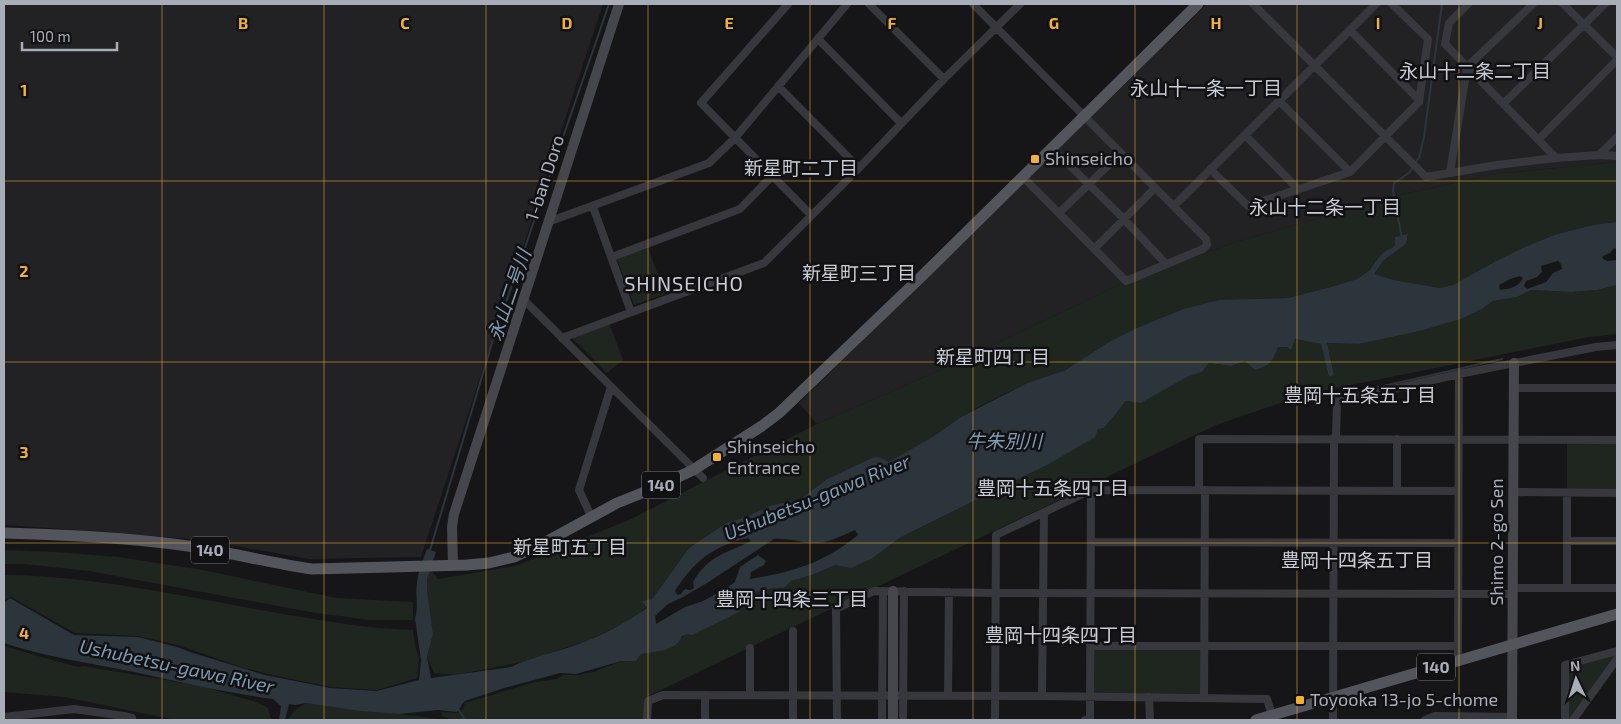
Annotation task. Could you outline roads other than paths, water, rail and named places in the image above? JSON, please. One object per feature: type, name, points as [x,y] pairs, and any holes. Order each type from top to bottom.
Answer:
[{"type":"main road","name":"140","points":[[4,533],[177,544],[312,569],[489,563],[514,557],[617,503],[693,470],[762,426],[794,401],[1198,4]]},
{"type":"main road","name":"140","points":[[1256,720],[1458,660],[1617,616]]},
{"type":"street","name":"1-ban Doro","points":[[453,565],[452,528],[454,514],[619,4]]},
{"type":"street","points":[[788,4],[702,103],[811,215]]},
{"type":"street","points":[[548,222],[709,163],[735,138],[847,4]]},
{"type":"street","points":[[869,4],[944,79]]},
{"type":"street","points":[[972,4],[1174,206],[1206,239],[1207,243],[1203,249],[1126,281],[1023,177]]},
{"type":"street","points":[[562,338],[764,263],[1020,4]]},
{"type":"street","points":[[1253,4],[1426,177],[1556,158],[1599,155],[1617,156]]},
{"type":"street","points":[[1174,206],[1376,4]]},
{"type":"street","points":[[1210,169],[1248,206],[1350,172],[1419,102],[1428,39],[1392,4]]},
{"type":"street","points":[[1468,4],[1449,23],[1445,44],[1556,158]]},
{"type":"street","points":[[1450,173],[1467,68],[1533,4]]},
{"type":"street","points":[[1539,139],[1617,58],[1563,4]]},
{"type":"street","points":[[1504,103],[1604,4]]},
{"type":"street","points":[[1350,30],[1419,100]]},
{"type":"street","points":[[818,39],[901,123]]},
{"type":"street","points":[[778,86],[859,168]]},
{"type":"street","points":[[1279,101],[1350,172]]},
{"type":"street","points":[[1244,135],[1298,189]]},
{"type":"street","points":[[1599,155],[1617,137]]},
{"type":"street","points":[[1052,148],[1124,219],[1166,264]]},
{"type":"street","points":[[1059,213],[1121,153]]},
{"type":"street","points":[[612,257],[740,210],[772,176]]},
{"type":"street","points":[[1094,249],[1156,188]]},
{"type":"street","points":[[593,207],[631,312]]},
{"type":"street","points":[[522,299],[702,478]]},
{"type":"street","points":[[1333,720],[1333,542],[1335,438],[1338,402],[1459,374],[1596,347],[1617,345]]},
{"type":"street","name":"Shimo 2-go Sen","points":[[1512,718],[1514,363]]},
{"type":"street","points":[[1458,660],[1459,374]]},
{"type":"street","points":[[591,516],[579,490],[611,388]]},
{"type":"street","points":[[1514,388],[1617,388]]},
{"type":"street","points":[[1204,698],[1204,542],[1200,439],[1617,440]]},
{"type":"street","points":[[1397,439],[1397,490]]},
{"type":"street","points":[[995,720],[996,535],[1091,490],[1458,491]]},
{"type":"street","points":[[1085,720],[1090,719],[1091,490]]},
{"type":"street","points":[[1514,492],[1617,493]]},
{"type":"street","points":[[1566,588],[1567,492]]},
{"type":"street","points":[[1042,696],[1044,513]]},
{"type":"street","points":[[1567,541],[1617,541]]},
{"type":"street","points":[[1090,542],[1458,544]]},
{"type":"street","points":[[837,720],[836,609],[874,591],[1458,594],[1566,588],[1617,588]]},
{"type":"street","points":[[893,591],[893,720]]},
{"type":"street","points":[[948,696],[950,592]]},
{"type":"street","points":[[793,631],[793,720]]},
{"type":"street","points":[[1091,646],[1458,646]]},
{"type":"street","points":[[750,648],[750,695]]},
{"type":"street","points":[[1565,720],[1565,665],[1617,651]]},
{"type":"street","points":[[1573,720],[1617,659]]},
{"type":"street","points":[[648,720],[648,701],[663,695],[1090,696],[1267,699],[1272,715]]},
{"type":"street","points":[[705,695],[705,720]]},
{"type":"street","points":[[882,720],[893,695]]},
{"type":"street","points":[[893,695],[903,720]]},
{"type":"street","points":[[1149,697],[1150,720]]},
{"type":"street","points":[[4,716],[74,709],[124,716],[132,718],[132,720]]},
{"type":"street","points":[[1425,720],[1435,716],[1459,719],[1512,718]]},
{"type":"water","name":"牛朱別川","points":[[1617,222],[1617,248],[1602,258],[1607,261],[1617,260],[1617,285],[1597,290],[1571,292],[1531,290],[1517,297],[1493,301],[1482,309],[1461,319],[1420,331],[1359,344],[1327,343],[1334,375],[1329,377],[1321,344],[1295,339],[1291,350],[1287,347],[1278,347],[1270,363],[1255,370],[1245,361],[1231,366],[1209,363],[1202,372],[1187,377],[1141,403],[1126,401],[1104,428],[1098,429],[1095,437],[1049,464],[901,537],[873,558],[851,568],[835,565],[812,575],[791,581],[784,588],[747,593],[739,606],[741,611],[692,635],[682,636],[670,648],[641,654],[636,661],[621,661],[576,674],[560,673],[504,688],[465,701],[457,712],[438,710],[399,714],[306,703],[289,704],[285,720],[279,720],[281,706],[273,699],[68,659],[4,643],[4,603],[10,598],[74,635],[138,637],[177,647],[265,675],[330,688],[377,691],[419,680],[421,660],[415,618],[418,579],[427,549],[436,552],[427,579],[433,634],[427,657],[431,678],[511,667],[597,637],[619,626],[647,608],[642,601],[652,599],[689,548],[726,523],[748,516],[769,506],[800,499],[827,479],[876,456],[889,462],[934,436],[961,417],[1027,383],[1066,370],[1109,342],[1137,328],[1184,309],[1219,300],[1288,298],[1357,279],[1370,270],[1385,251],[1395,245],[1395,237],[1408,234],[1406,244],[1383,261],[1374,274],[1394,280],[1440,288],[1453,285],[1527,246],[1557,234],[1593,225]],"holes":[[[1558,261],[1562,269],[1553,273],[1546,282],[1527,289],[1524,286],[1526,281],[1537,277],[1542,272],[1541,266]],[[1520,276],[1523,278],[1516,285],[1500,290],[1499,285]],[[855,530],[858,535],[833,553],[807,565],[750,579],[751,572],[764,565],[766,561],[758,555],[740,567],[735,582],[725,589],[703,601],[685,607],[656,624],[655,616],[668,604],[707,583],[774,539],[809,543],[830,541]],[[748,538],[751,541],[718,556],[699,573],[693,582],[694,588],[690,590],[685,589],[681,594],[677,595],[675,591],[697,563],[715,550]]]},
{"type":"waterway","name":"永山二号川","points":[[430,550],[492,343],[609,4]]},
{"type":"waterway","points":[[1415,163],[1419,158],[1424,137],[1442,4]]},
{"type":"waterway","points":[[1395,203],[1394,183],[1409,173],[1413,167]]},
{"type":"waterway","points":[[1398,218],[1402,238]]},
{"type":"waterway","points":[[1333,389],[1335,397],[1502,359]]},
{"type":"waterway","points":[[458,709],[464,720]]},
{"type":"place","name":"Shinseicho","points":[[1035,159]]},
{"type":"place","name":"Shinseicho Entrance","points":[[717,457]]},
{"type":"place","name":"Toyooka 13-jo 5-chome","points":[[1300,700]]},
{"type":"district","name":"永山十二条二丁目","points":[[1475,71]]},
{"type":"district","name":"永山十一条一丁目","points":[[1206,88]]},
{"type":"district","name":"新星町二丁目","points":[[801,168]]},
{"type":"district","name":"永山十二条一丁目","points":[[1325,207]]},
{"type":"district","name":"新星町三丁目","points":[[859,273]]},
{"type":"district","name":"SHINSEICHO","points":[[684,284]]},
{"type":"district","name":"新星町四丁目","points":[[993,357]]},
{"type":"district","name":"豊岡十五条五丁目","points":[[1360,395]]},
{"type":"district","name":"豊岡十五条四丁目","points":[[1053,488]]},
{"type":"district","name":"新星町五丁目","points":[[570,547]]},
{"type":"district","name":"豊岡十四条五丁目","points":[[1357,560]]},
{"type":"district","name":"豊岡十四条三丁目","points":[[792,599]]},
{"type":"district","name":"豊岡十四条四丁目","points":[[1061,635]]},
{"type":"water label","name":"Ushubetsu-gawa River","points":[[817,497]]},
{"type":"water label","name":"Ushubetsu-gawa River","points":[[177,666]]}]
